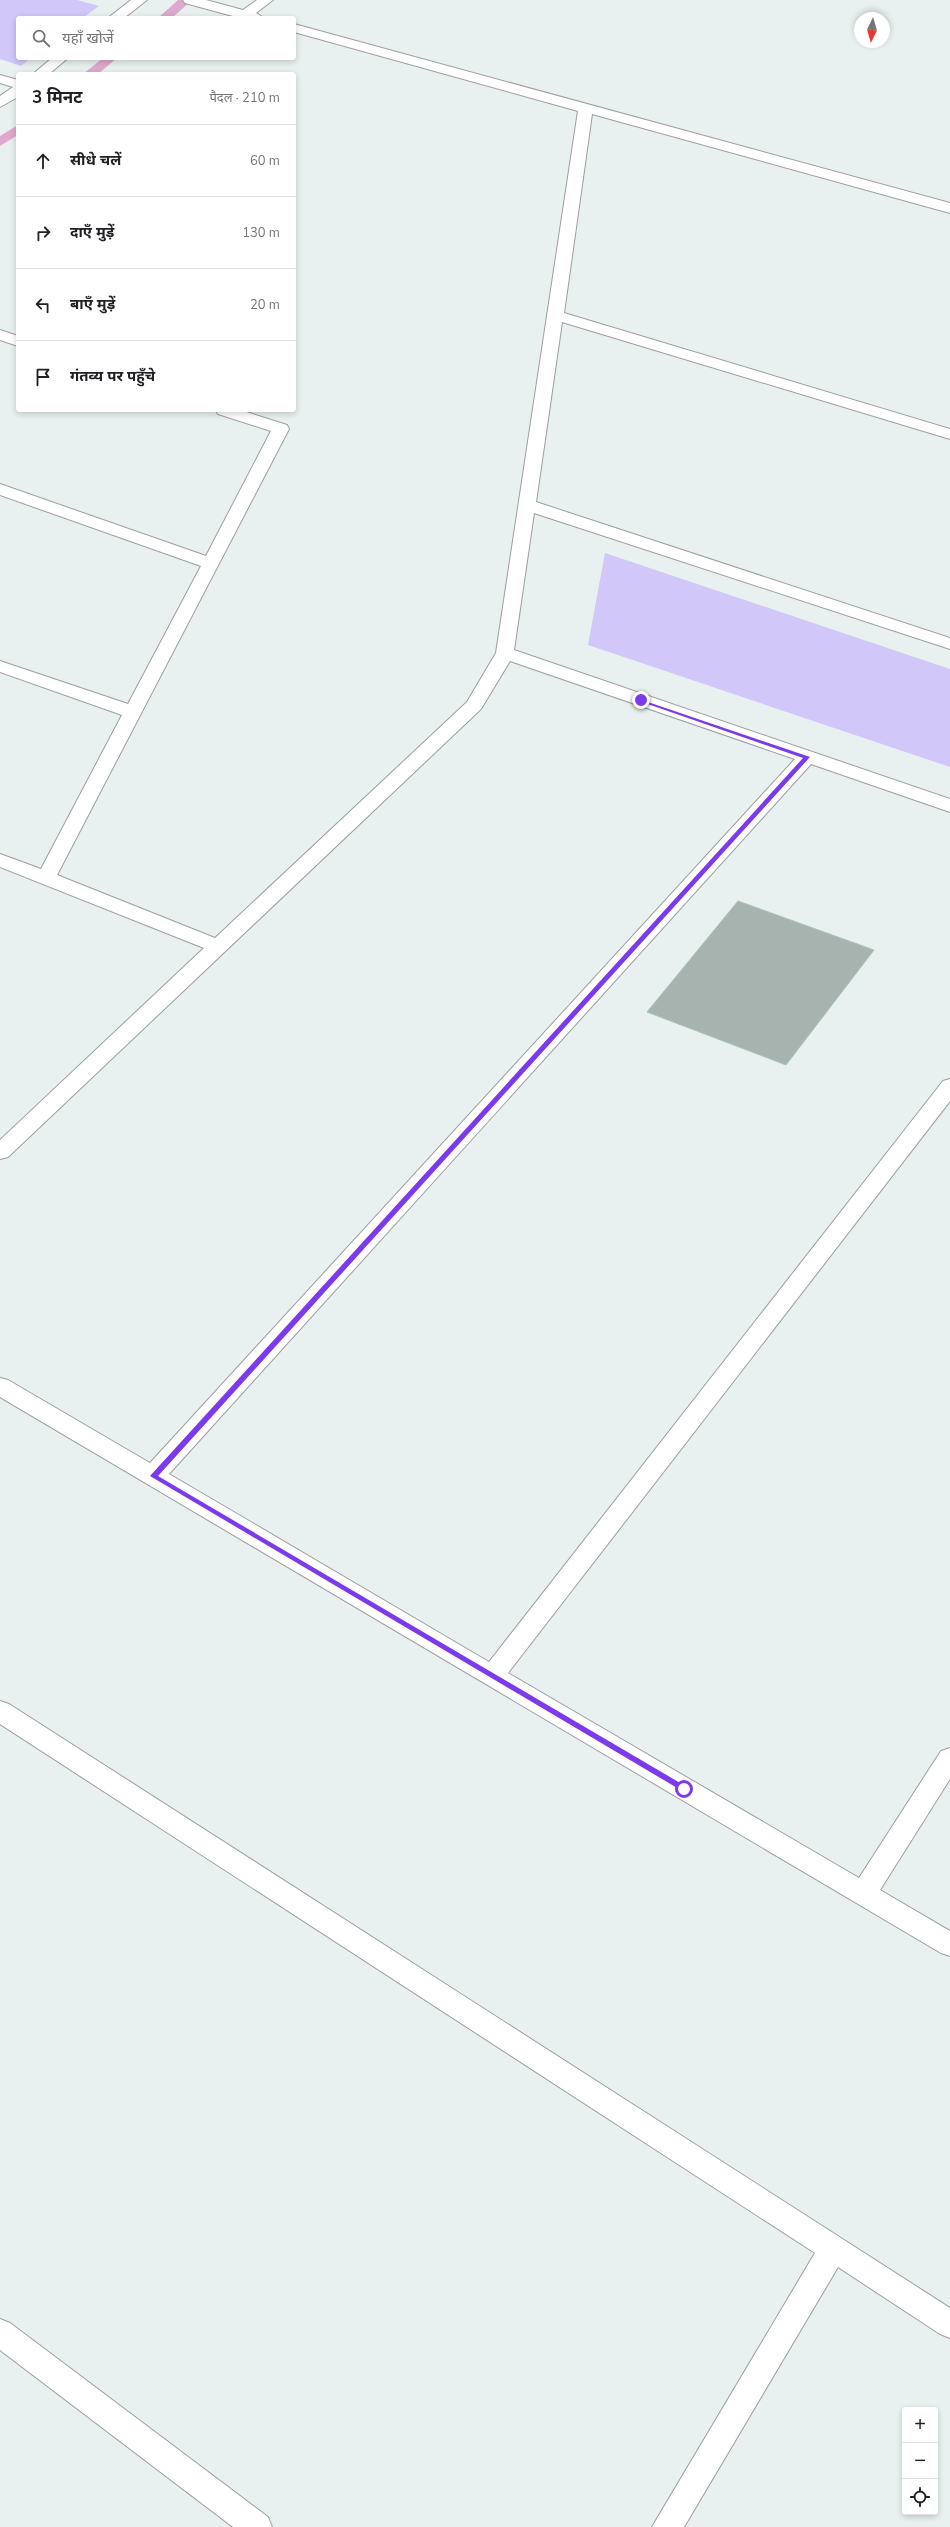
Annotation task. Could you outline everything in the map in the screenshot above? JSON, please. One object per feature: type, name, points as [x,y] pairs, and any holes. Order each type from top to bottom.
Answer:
[{"type":"street","points":[[119,16],[140,0]]},
{"type":"street","points":[[195,1],[251,16],[266,0]]},
{"type":"street","points":[[296,29],[950,208]]},
{"type":"street","points":[[43,72],[58,60]]},
{"type":"street","points":[[0,79],[16,83]]},
{"type":"street","points":[[0,103],[16,91]]},
{"type":"street","points":[[0,1152],[474,705],[505,654],[586,108]]},
{"type":"street","points":[[555,315],[950,434]]},
{"type":"street","points":[[0,335],[16,340]]},
{"type":"street","points":[[46,878],[281,429],[230,412]]},
{"type":"street","points":[[0,489],[210,563]]},
{"type":"street","points":[[527,505],[950,644]]},
{"type":"street","points":[[505,654],[950,806]]},
{"type":"street","points":[[0,666],[133,712]]},
{"type":"street","points":[[153,1476],[807,757]]},
{"type":"street","points":[[0,860],[218,946]]},
{"type":"street","points":[[492,1676],[950,1086]]},
{"type":"street","points":[[0,1386],[950,1945]]},
{"type":"street","points":[[0,1711],[950,2324]]},
{"type":"street","points":[[864,1894],[950,1758]]},
{"type":"street","points":[[667,2527],[833,2249]]},
{"type":"street","points":[[0,2333],[257,2527]]},
{"type":"shaded area","points":[[0,0],[77,0],[99,6],[86,16],[16,16],[16,60],[28,60],[21,66],[0,59]]},
{"type":"shaded area","points":[[605,553],[950,669],[950,767],[588,645]]},
{"type":"building","points":[[738,901],[874,950],[786,1065],[647,1012]]},
{"type":"waterway","points":[[166,16],[186,0]]},
{"type":"waterway","points":[[93,72],[108,60]]},
{"type":"waterway","points":[[0,142],[16,130]]},
{"type":"route","points":[[641,700],[807,757],[153,1476],[684,1789]]}]
